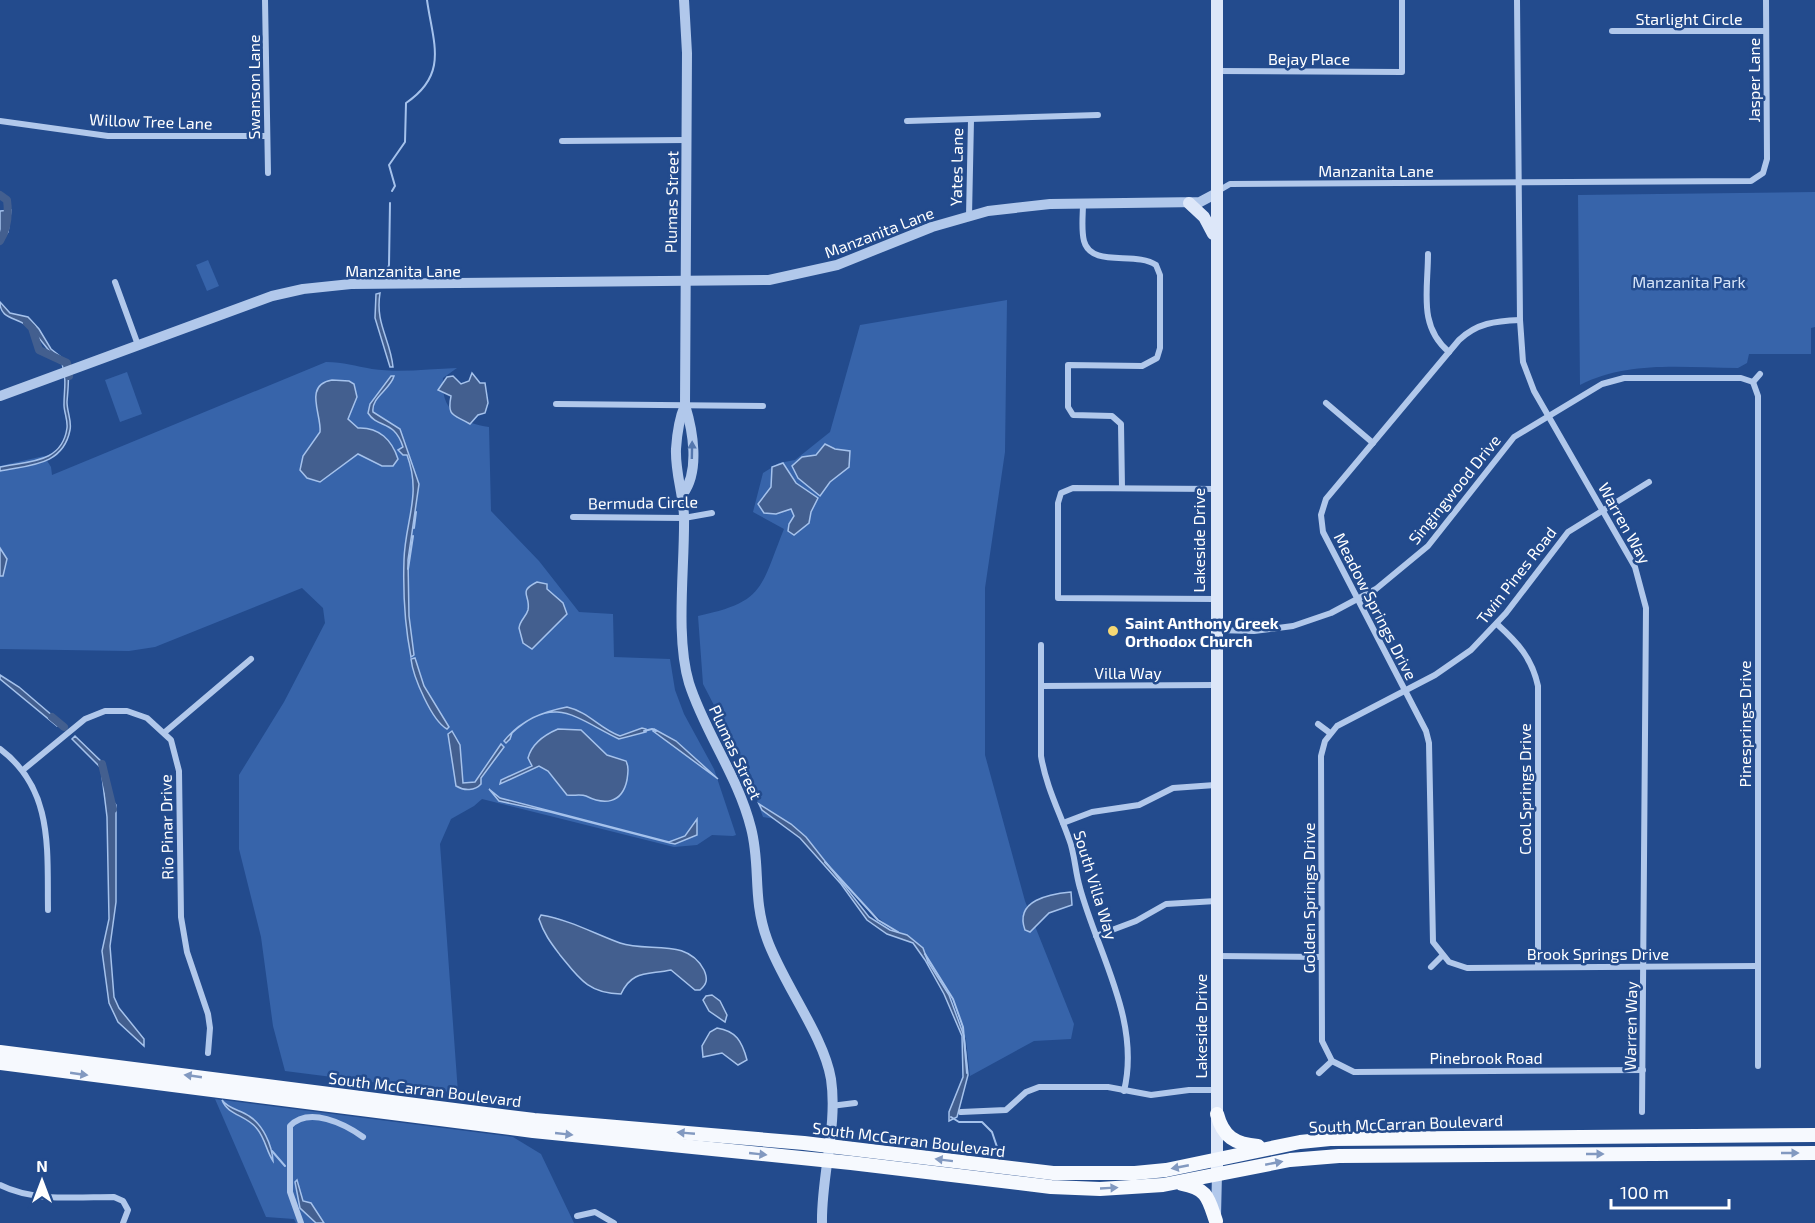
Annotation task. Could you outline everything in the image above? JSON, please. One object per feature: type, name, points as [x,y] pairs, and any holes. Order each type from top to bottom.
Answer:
[{"type":"main road","name":"Lakeside Drive","points":[[1216,0],[1217,1174]]},
{"type":"main road","points":[[1189,203],[1204,217],[1215,238]]},
{"type":"main road","name":"South McCarran Boulevard","points":[[0,1052],[534,1120],[828,1146],[1053,1173],[1135,1173],[1217,1160],[1275,1147],[1330,1139],[1366,1137],[1815,1135]]},
{"type":"main road","name":"South McCarran Boulevard","points":[[0,1063],[533,1131],[826,1161],[1029,1186],[1090,1189],[1174,1183],[1315,1157],[1815,1153]]},
{"type":"main road","points":[[1216,1114],[1223,1132],[1234,1141],[1241,1144],[1275,1147]]},
{"type":"main road","points":[[1657,1154],[1667,1144],[1735,1143],[1762,1135]]},
{"type":"main road","points":[[1489,1154],[1498,1145],[1561,1143],[1584,1136]]},
{"type":"main road","points":[[967,1178],[977,1172],[1031,1176],[1053,1173]]},
{"type":"main road","points":[[1174,1183],[1201,1190],[1208,1198],[1216,1222]]},
{"type":"street","name":"Swanson Lane","points":[[265,0],[268,173]]},
{"type":"street","name":"Plumas Street","points":[[683,495],[688,485],[693,453],[685,405],[687,53],[684,0]]},
{"type":"street","name":"Bejay Place","points":[[1216,71],[1402,72],[1402,0]]},
{"type":"street","name":"Warren Way","points":[[1517,0],[1520,320],[1523,362],[1531,384],[1635,567],[1646,608],[1645,967],[1642,1112]]},
{"type":"street","name":"Jasper Lane","points":[[1766,0],[1767,159]]},
{"type":"street","name":"Starlight Circle","points":[[1612,32],[1766,31]]},
{"type":"street","name":"Yates Lane","points":[[907,121],[1098,115]]},
{"type":"street","name":"Yates Lane","points":[[969,216],[971,120]]},
{"type":"street","name":"Willow Tree Lane","points":[[0,121],[108,136],[266,136]]},
{"type":"street","points":[[562,141],[687,140]]},
{"type":"street","name":"Manzanita Lane","points":[[0,396],[287,292],[334,285],[750,282],[805,274],[837,265],[932,227],[969,216],[1031,205],[1189,203],[1204,201],[1230,184],[1751,181],[1763,173],[1767,159]]},
{"type":"street","points":[[1083,203],[1084,240],[1091,252],[1103,257],[1149,260],[1156,265],[1160,275],[1160,348],[1157,358],[1142,366],[1068,365],[1068,407],[1073,415],[1112,416],[1121,424],[1122,488]]},
{"type":"street","points":[[1428,254],[1428,322],[1435,339],[1449,352]]},
{"type":"street","points":[[115,282],[138,345]]},
{"type":"street","name":"Meadow Springs Drive","points":[[1442,956],[1431,933],[1429,743],[1405,691],[1323,532],[1321,515],[1326,499],[1449,352],[1476,327],[1497,321],[1520,320]]},
{"type":"street","points":[[1753,382],[1760,374]]},
{"type":"street","name":"Singingwood Drive","points":[[1215,630],[1254,631],[1293,626],[1331,613],[1358,599],[1413,562],[1443,529],[1503,448],[1525,428],[1602,384],[1624,378],[1741,378],[1753,382]]},
{"type":"street","name":"Pinesprings Drive","points":[[1753,382],[1758,396],[1758,1066]]},
{"type":"street","points":[[1326,403],[1373,443]]},
{"type":"street","points":[[556,404],[763,406]]},
{"type":"street","name":"Plumas Street","points":[[685,405],[680,417],[676,449],[679,483],[683,495],[684,643],[688,679],[703,717],[736,784],[751,827],[755,849],[756,903],[765,936],[830,1078],[831,1106],[822,1223]]},
{"type":"street","name":"Twin Pines Road","points":[[1329,733],[1454,663],[1497,624],[1559,542],[1580,522],[1649,482]]},
{"type":"street","points":[[1215,489],[1073,488],[1061,492],[1058,503],[1058,598],[1215,599]]},
{"type":"street","name":"Bermuda Circle","points":[[573,517],[684,518],[712,513]]},
{"type":"street","name":"Cool Springs Drive","points":[[1497,624],[1525,652],[1531,662],[1538,686],[1538,967]]},
{"type":"street","name":"South Villa Way","points":[[1041,645],[1041,756],[1044,774],[1063,823],[1096,936],[1125,1021],[1128,1076],[1124,1091]]},
{"type":"street","points":[[23,770],[85,719],[105,711],[137,713],[165,732],[251,659]]},
{"type":"street","name":"Villa Way","points":[[1041,686],[1215,685]]},
{"type":"street","points":[[1318,724],[1329,733]]},
{"type":"street","name":"Rio Pinar Drive","points":[[165,732],[178,760],[181,917],[187,952],[208,1014],[210,1028],[208,1053]]},
{"type":"street","name":"Golden Springs Drive","points":[[1329,733],[1321,756],[1321,957],[1322,1041],[1332,1061]]},
{"type":"street","points":[[0,749],[23,770],[38,796],[46,823],[48,910]]},
{"type":"street","points":[[1063,823],[1092,812],[1138,805],[1173,788],[1215,785]]},
{"type":"street","points":[[1096,936],[1136,921],[1166,904],[1216,901]]},
{"type":"street","points":[[1216,956],[1321,957]]},
{"type":"street","points":[[1431,967],[1442,956]]},
{"type":"street","name":"Brook Springs Drive","points":[[1442,956],[1449,962],[1467,968],[1758,966]]},
{"type":"street","points":[[1319,1073],[1332,1061]]},
{"type":"street","name":"Pinebrook Road","points":[[1332,1061],[1354,1072],[1643,1070]]},
{"type":"street","points":[[961,1112],[998,1112],[1012,1106],[1026,1092],[1039,1087],[1107,1087],[1151,1095],[1190,1090],[1216,1090]]},
{"type":"street","points":[[831,1106],[855,1103]]},
{"type":"street","points":[[301,1223],[290,1192],[290,1126],[295,1120],[310,1117],[336,1122],[363,1137]]},
{"type":"street","name":"Lakeside Drive","points":[[1216,1222],[1217,1174]]},
{"type":"street","points":[[0,1185],[15,1191],[52,1197],[114,1197],[123,1201],[128,1210],[123,1223]]},
{"type":"street","points":[[578,1216],[595,1212],[614,1223]]},
{"type":"green space","name":"Manzanita Park","points":[[1815,192],[1815,327],[1811,328],[1811,354],[1749,354],[1747,363],[1738,368],[1657,367],[1637,369],[1598,377],[1580,385],[1578,195]]},
{"type":"green space","points":[[208,260],[219,286],[207,291],[196,265]]},
{"type":"green space","points":[[1007,300],[1005,452],[985,588],[985,755],[1025,901],[1074,1024],[1071,1039],[1034,1041],[970,1076],[966,1040],[953,998],[930,963],[907,935],[890,928],[861,902],[800,832],[781,820],[763,817],[742,759],[703,684],[698,616],[736,605],[748,598],[764,579],[784,529],[753,512],[763,473],[779,463],[795,460],[830,432],[860,325]]},
{"type":"green space","points":[[326,362],[393,371],[457,368],[443,378],[445,399],[454,413],[461,418],[489,427],[491,511],[539,561],[579,612],[613,614],[614,657],[670,659],[675,690],[684,714],[714,769],[736,835],[712,835],[697,845],[674,847],[482,799],[451,819],[440,844],[458,1093],[285,1071],[273,1026],[261,937],[239,849],[239,775],[284,702],[325,623],[323,608],[302,588],[155,647],[129,651],[0,649],[0,466],[44,456],[51,467],[52,475]]},
{"type":"green space","points":[[127,372],[142,414],[120,422],[105,380]]},
{"type":"green space","points":[[215,1099],[513,1137],[541,1154],[574,1223],[296,1223],[294,1219],[266,1217]]},
{"type":"shaded area","points":[[11,210],[8,232],[0,243],[0,211]]},
{"type":"shaded area","points":[[380,293],[381,322],[393,367],[390,367],[375,318],[376,294]]},
{"type":"shaded area","points":[[0,302],[10,313],[28,317],[39,329],[51,349],[66,361],[70,430],[60,451],[52,457],[33,465],[0,471],[0,467],[32,462],[51,455],[64,440],[67,425],[62,363],[31,329],[22,322],[5,315]]},
{"type":"shaded area","points":[[472,373],[480,383],[485,383],[488,403],[485,413],[478,415],[470,424],[453,414],[450,408],[451,396],[438,390],[447,377],[453,376],[461,384],[469,381]]},
{"type":"shaded area","points":[[391,376],[394,376],[392,381],[375,402],[373,412],[400,429],[419,484],[408,560],[409,616],[414,655],[411,657],[406,621],[404,572],[405,546],[413,496],[411,469],[407,455],[403,455],[398,450],[403,447],[395,432],[376,421],[368,413],[370,404]]},
{"type":"shaded area","points":[[332,380],[349,381],[354,384],[357,397],[348,419],[358,428],[366,428],[384,436],[398,459],[393,466],[382,466],[358,454],[320,482],[307,478],[300,470],[303,456],[320,432],[316,402],[318,388],[323,383]]},
{"type":"shaded area","points":[[825,444],[835,449],[850,451],[849,467],[830,482],[820,496],[798,478],[792,466],[802,457],[816,455]]},
{"type":"shaded area","points":[[783,463],[796,483],[818,498],[811,512],[809,523],[794,535],[788,531],[794,516],[791,509],[776,514],[764,513],[758,504],[771,487],[772,467]]},
{"type":"shaded area","points":[[0,548],[7,559],[3,576],[0,576]]},
{"type":"shaded area","points":[[537,582],[547,584],[547,589],[563,603],[567,614],[532,649],[523,643],[519,628],[528,610],[526,591]]},
{"type":"shaded area","points":[[415,658],[424,686],[449,727],[447,729],[435,717],[419,687],[411,659]]},
{"type":"shaded area","points":[[0,675],[19,687],[61,723],[57,726],[0,679]]},
{"type":"shaded area","points":[[567,707],[575,709],[620,736],[642,728],[646,729],[646,732],[619,739],[566,714],[554,712],[541,714]]},
{"type":"shaded area","points":[[527,721],[512,733],[506,743],[504,741],[510,734]]},
{"type":"shaded area","points":[[558,729],[581,730],[607,755],[626,761],[627,780],[625,788],[617,798],[599,801],[584,795],[567,795],[548,771],[539,766],[500,784],[501,780],[532,766],[528,758],[532,748],[543,737]]},
{"type":"shaded area","points":[[654,729],[676,741],[718,779],[653,731]]},
{"type":"shaded area","points":[[452,731],[460,745],[463,783],[475,782],[501,744],[504,747],[481,778],[481,784],[476,788],[466,789],[456,786],[448,734]]},
{"type":"shaded area","points":[[75,736],[105,765],[111,799],[116,805],[116,902],[110,946],[114,997],[119,1008],[144,1039],[144,1046],[118,1022],[109,1003],[102,951],[109,919],[107,817],[101,768],[72,739]]},
{"type":"shaded area","points":[[489,789],[500,798],[669,842],[685,836],[697,819],[697,835],[675,844],[670,843],[499,801]]},
{"type":"shaded area","points":[[759,804],[791,824],[806,837],[869,917],[890,930],[907,935],[923,948],[928,962],[949,995],[964,1036],[968,1075],[957,1117],[949,1121],[949,1112],[963,1077],[962,1036],[944,994],[925,960],[913,943],[887,934],[867,920],[841,884],[800,838],[762,810]]},
{"type":"shaded area","points":[[1071,892],[1072,905],[1049,913],[1030,932],[1025,930],[1023,920],[1029,905],[1044,897]]},
{"type":"shaded area","points":[[541,915],[572,923],[631,946],[666,948],[688,953],[704,970],[705,983],[700,990],[695,990],[671,970],[635,977],[625,986],[621,994],[600,991],[585,983],[560,955],[543,929],[539,919]]},
{"type":"shaded area","points":[[712,995],[720,1001],[727,1015],[725,1022],[709,1011],[703,1000],[706,996]]},
{"type":"shaded area","points":[[717,1028],[734,1034],[743,1047],[747,1060],[738,1065],[722,1053],[703,1057],[702,1046],[710,1032]]},
{"type":"shaded area","points":[[222,1100],[249,1116],[259,1125],[269,1142],[273,1161],[254,1125],[229,1109]]},
{"type":"shaded area","points":[[297,1180],[303,1201],[311,1203],[324,1223],[316,1223],[300,1208],[295,1182]]},
{"type":"waterway","points":[[392,191],[395,186],[389,165],[405,142],[406,103],[428,81],[433,69],[434,44],[427,0]]},
{"type":"waterway","points":[[0,195],[7,200],[8,211],[6,226],[0,241]]},
{"type":"waterway","points":[[384,280],[389,265],[390,203]]},
{"type":"waterway","points":[[27,323],[32,328],[39,350],[67,363],[69,376]]},
{"type":"waterway","points":[[414,528],[416,512]]},
{"type":"waterway","points":[[408,569],[413,536]]},
{"type":"waterway","points":[[52,717],[64,727]]},
{"type":"waterway","points":[[644,731],[652,729],[656,731]]},
{"type":"waterway","points":[[102,764],[113,809]]},
{"type":"waterway","points":[[825,862],[878,920],[898,932]]},
{"type":"waterway","points":[[925,954],[953,999],[963,1027],[967,1073]]},
{"type":"waterway","points":[[951,1117],[959,1122],[982,1122],[992,1132],[997,1147]]},
{"type":"waterway","points":[[272,1151],[285,1166]]},
{"type":"place","name":"Saint Anthony Greek Orthodox Church","points":[[1113,631]]}]
